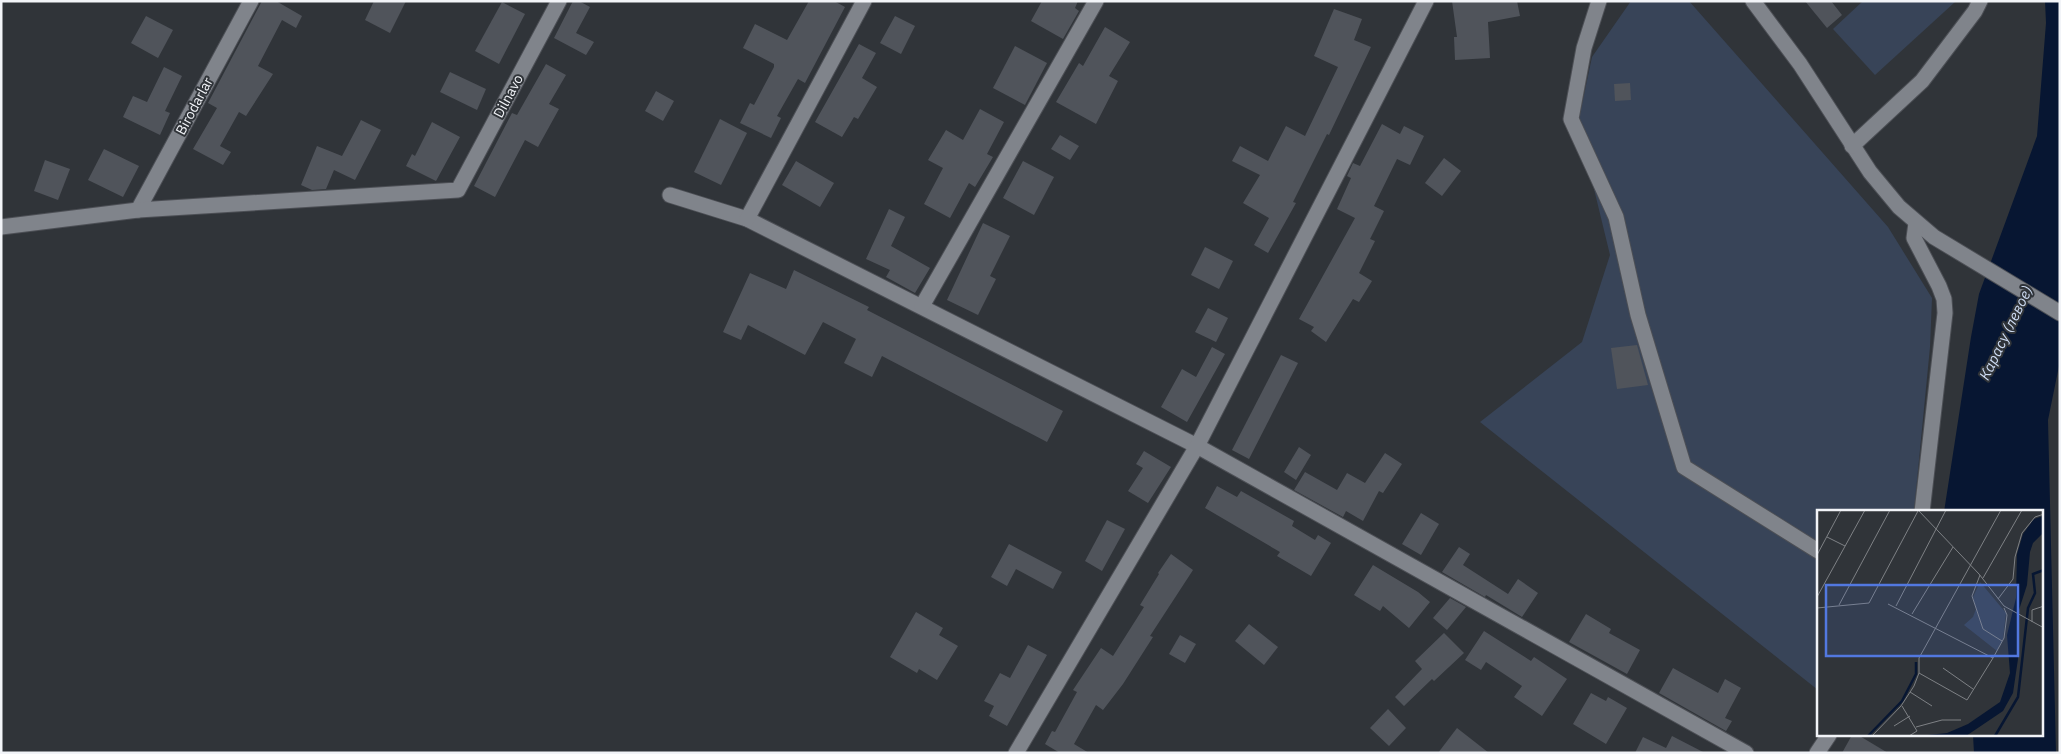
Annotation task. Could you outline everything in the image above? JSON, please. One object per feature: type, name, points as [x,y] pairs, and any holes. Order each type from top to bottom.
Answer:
[{"type":"street","name":"Birodarlar","points":[[138,210],[251,1]]},
{"type":"street","name":"Dilnavo","points":[[138,210],[458,190],[559,1]]},
{"type":"street","points":[[747,219],[864,1]]},
{"type":"street","points":[[922,306],[1096,1]]},
{"type":"street","points":[[1016,753],[1197,446],[1426,1]]},
{"type":"street","points":[[1599,1],[1584,48],[1570,119],[1616,217],[1638,315],[1684,467],[1817,550]]},
{"type":"street","points":[[1754,1],[1800,64],[1870,172],[1916,223],[1967,259],[2060,313]]},
{"type":"street","points":[[1852,146],[1922,81],[1976,11],[1980,1]]},
{"type":"street","points":[[670,195],[747,219],[1197,446],[1746,753]]},
{"type":"street","points":[[1,227],[138,210]]},
{"type":"street","points":[[1916,223],[1914,238],[1939,286],[1944,299],[1945,314],[1922,510]]},
{"type":"street","points":[[1817,753],[1828,736]]},
{"type":"shaded area","points":[[1631,1],[1689,1],[1888,227],[1932,298],[1930,347],[1914,510],[1817,510],[1817,689],[1480,422],[1582,342],[1610,255],[1578,123],[1592,57]]},
{"type":"shaded area","points":[[1863,1],[1955,2],[1875,75],[1833,29]]},
{"type":"water","name":"Карасу (левое)","points":[[2045,1],[2060,1],[2060,361],[2048,420],[2056,753],[1974,753],[1973,736],[2044,736],[2044,510],[1944,510],[1979,294],[2037,136],[2046,23]]},
{"type":"building","points":[[262,1],[276,1],[302,16],[296,28],[282,20],[258,66],[273,74],[246,116],[239,112],[220,146],[231,152],[223,165],[193,149],[217,108],[208,103]]},
{"type":"building","points":[[374,1],[406,1],[390,33],[365,20]]},
{"type":"building","points":[[573,1],[579,1],[590,7],[576,33],[594,42],[586,55],[554,38]]},
{"type":"building","points":[[809,1],[834,1],[845,7],[805,83],[798,79],[777,116],[781,118],[771,138],[740,123],[750,103],[754,105],[774,67],[774,64],[743,48],[755,24],[787,40]]},
{"type":"building","points":[[1042,1],[1078,1],[1075,8],[1079,11],[1063,39],[1031,21]]},
{"type":"building","points":[[1452,1],[1517,1],[1520,16],[1488,22],[1490,58],[1455,60],[1454,37],[1457,37]]},
{"type":"building","points":[[1805,1],[1831,1],[1842,15],[1827,28]]},
{"type":"building","points":[[502,2],[525,14],[499,64],[475,51]]},
{"type":"building","points":[[1334,9],[1362,19],[1354,40],[1371,47],[1329,135],[1327,134],[1293,202],[1296,203],[1268,253],[1254,245],[1269,218],[1243,203],[1260,175],[1232,161],[1240,146],[1268,161],[1286,126],[1305,136],[1338,67],[1314,56]]},
{"type":"building","points":[[146,16],[173,30],[158,58],[131,43]]},
{"type":"building","points":[[895,16],[915,26],[901,54],[880,43]]},
{"type":"building","points":[[1105,27],[1130,42],[1109,76],[1118,81],[1096,124],[1056,102],[1079,63],[1083,66]]},
{"type":"building","points":[[859,44],[876,53],[862,78],[877,87],[858,119],[854,117],[842,137],[815,122]]},
{"type":"building","points":[[1015,46],[1047,63],[1025,105],[993,88]]},
{"type":"building","points":[[546,64],[566,75],[549,104],[559,109],[538,147],[525,140],[495,197],[474,186],[512,113],[517,115]]},
{"type":"building","points":[[164,67],[182,76],[165,111],[170,113],[160,135],[123,117],[133,96],[147,102]]},
{"type":"building","points":[[450,72],[486,89],[477,110],[440,92]]},
{"type":"building","points":[[1630,83],[1631,100],[1615,101],[1614,84]]},
{"type":"building","points":[[656,91],[674,101],[663,121],[645,111]]},
{"type":"building","points":[[980,109],[1004,122],[987,154],[993,157],[975,187],[969,183],[950,218],[924,204],[943,168],[928,160],[946,130],[963,140]]},
{"type":"building","points":[[720,119],[747,133],[721,185],[694,172]]},
{"type":"building","points":[[361,120],[381,130],[355,180],[334,170],[326,189],[312,190],[301,185],[317,146],[342,156]]},
{"type":"building","points":[[432,122],[460,137],[436,181],[406,166],[412,154],[415,156]]},
{"type":"building","points":[[1382,124],[1400,134],[1404,126],[1424,136],[1410,165],[1397,159],[1374,206],[1384,211],[1370,239],[1375,241],[1359,273],[1372,281],[1359,302],[1353,299],[1326,342],[1311,331],[1314,327],[1299,319],[1355,218],[1337,209],[1351,178],[1347,176],[1353,163],[1360,166]]},
{"type":"building","points":[[1060,135],[1079,146],[1070,160],[1051,149]]},
{"type":"building","points":[[104,149],[139,166],[123,197],[88,180]]},
{"type":"building","points":[[1444,158],[1461,171],[1442,196],[1425,183]]},
{"type":"building","points":[[45,160],[70,169],[58,200],[34,191]]},
{"type":"building","points":[[796,161],[834,183],[820,207],[782,185]]},
{"type":"building","points":[[1023,161],[1054,177],[1034,215],[1003,198]]},
{"type":"building","points":[[889,209],[905,217],[891,246],[930,268],[915,293],[886,277],[890,270],[866,259]]},
{"type":"building","points":[[983,223],[1010,236],[990,276],[996,279],[978,315],[947,300]]},
{"type":"building","points":[[1205,247],[1233,261],[1219,289],[1191,275]]},
{"type":"building","points":[[794,270],[869,307],[867,310],[1063,411],[1047,442],[882,356],[872,377],[844,363],[856,339],[823,322],[805,355],[748,325],[741,340],[723,332],[750,273],[786,289]]},
{"type":"building","points":[[1208,308],[1228,318],[1216,342],[1195,332]]},
{"type":"building","points":[[1637,345],[1648,385],[1617,389],[1611,348]]},
{"type":"building","points":[[1212,347],[1225,354],[1187,422],[1161,407],[1182,369],[1196,377]]},
{"type":"building","points":[[1281,355],[1298,363],[1249,459],[1232,450]]},
{"type":"building","points":[[1299,447],[1311,455],[1296,480],[1284,472]]},
{"type":"building","points":[[1144,451],[1171,467],[1148,503],[1128,491],[1143,468],[1136,464]]},
{"type":"building","points":[[1385,453],[1402,464],[1383,493],[1379,491],[1363,521],[1346,511],[1343,517],[1294,490],[1305,472],[1337,490],[1347,473],[1365,483]]},
{"type":"building","points":[[1217,486],[1237,497],[1241,491],[1294,521],[1292,526],[1315,540],[1318,535],[1331,543],[1311,576],[1277,556],[1280,552],[1205,508]]},
{"type":"building","points":[[1421,513],[1439,524],[1421,555],[1402,544]]},
{"type":"building","points":[[1107,520],[1125,529],[1102,571],[1085,561]]},
{"type":"building","points":[[1009,544],[1062,572],[1053,589],[1016,569],[1007,586],[991,577]]},
{"type":"building","points":[[1459,547],[1470,554],[1463,565],[1508,594],[1518,579],[1538,593],[1522,617],[1486,595],[1485,597],[1442,572]]},
{"type":"building","points":[[1171,554],[1193,570],[1150,636],[1153,637],[1123,684],[1103,710],[1096,705],[1074,744],[1089,753],[1060,753],[1045,744],[1052,731],[1055,732],[1077,692],[1073,690],[1101,648],[1113,656],[1144,607],[1140,605]]},
{"type":"building","points":[[1373,565],[1418,592],[1430,602],[1409,628],[1383,606],[1380,611],[1354,595]]},
{"type":"building","points":[[1450,598],[1466,607],[1447,630],[1433,618]]},
{"type":"building","points":[[916,612],[943,628],[939,635],[958,646],[937,680],[919,669],[917,673],[890,657]]},
{"type":"building","points":[[1586,614],[1611,629],[1609,633],[1640,650],[1627,674],[1569,642]]},
{"type":"building","points":[[1249,624],[1278,647],[1264,665],[1235,641]]},
{"type":"building","points":[[1484,631],[1531,661],[1534,657],[1567,679],[1542,716],[1514,697],[1522,686],[1486,662],[1481,670],[1465,660]]},
{"type":"building","points":[[1444,633],[1464,653],[1434,681],[1432,679],[1404,706],[1395,697],[1422,669],[1415,661]]},
{"type":"building","points":[[1180,635],[1196,644],[1185,663],[1169,654]]},
{"type":"building","points":[[1028,645],[1047,655],[1007,726],[989,716],[994,706],[984,701],[1000,673],[1010,678]]},
{"type":"building","points":[[1673,668],[1718,693],[1725,679],[1741,688],[1725,718],[1732,721],[1726,731],[1659,693]]},
{"type":"building","points":[[1591,693],[1606,701],[1608,697],[1627,708],[1606,744],[1573,724]]},
{"type":"building","points":[[1388,709],[1406,728],[1389,746],[1370,728]]},
{"type":"building","points":[[1457,728],[1489,753],[1438,753]]},
{"type":"building","points":[[1672,736],[1705,753],[1635,753],[1643,737],[1666,748]]},
{"type":"building","points":[[1851,736],[1860,736],[1888,753],[1842,753]]}]
